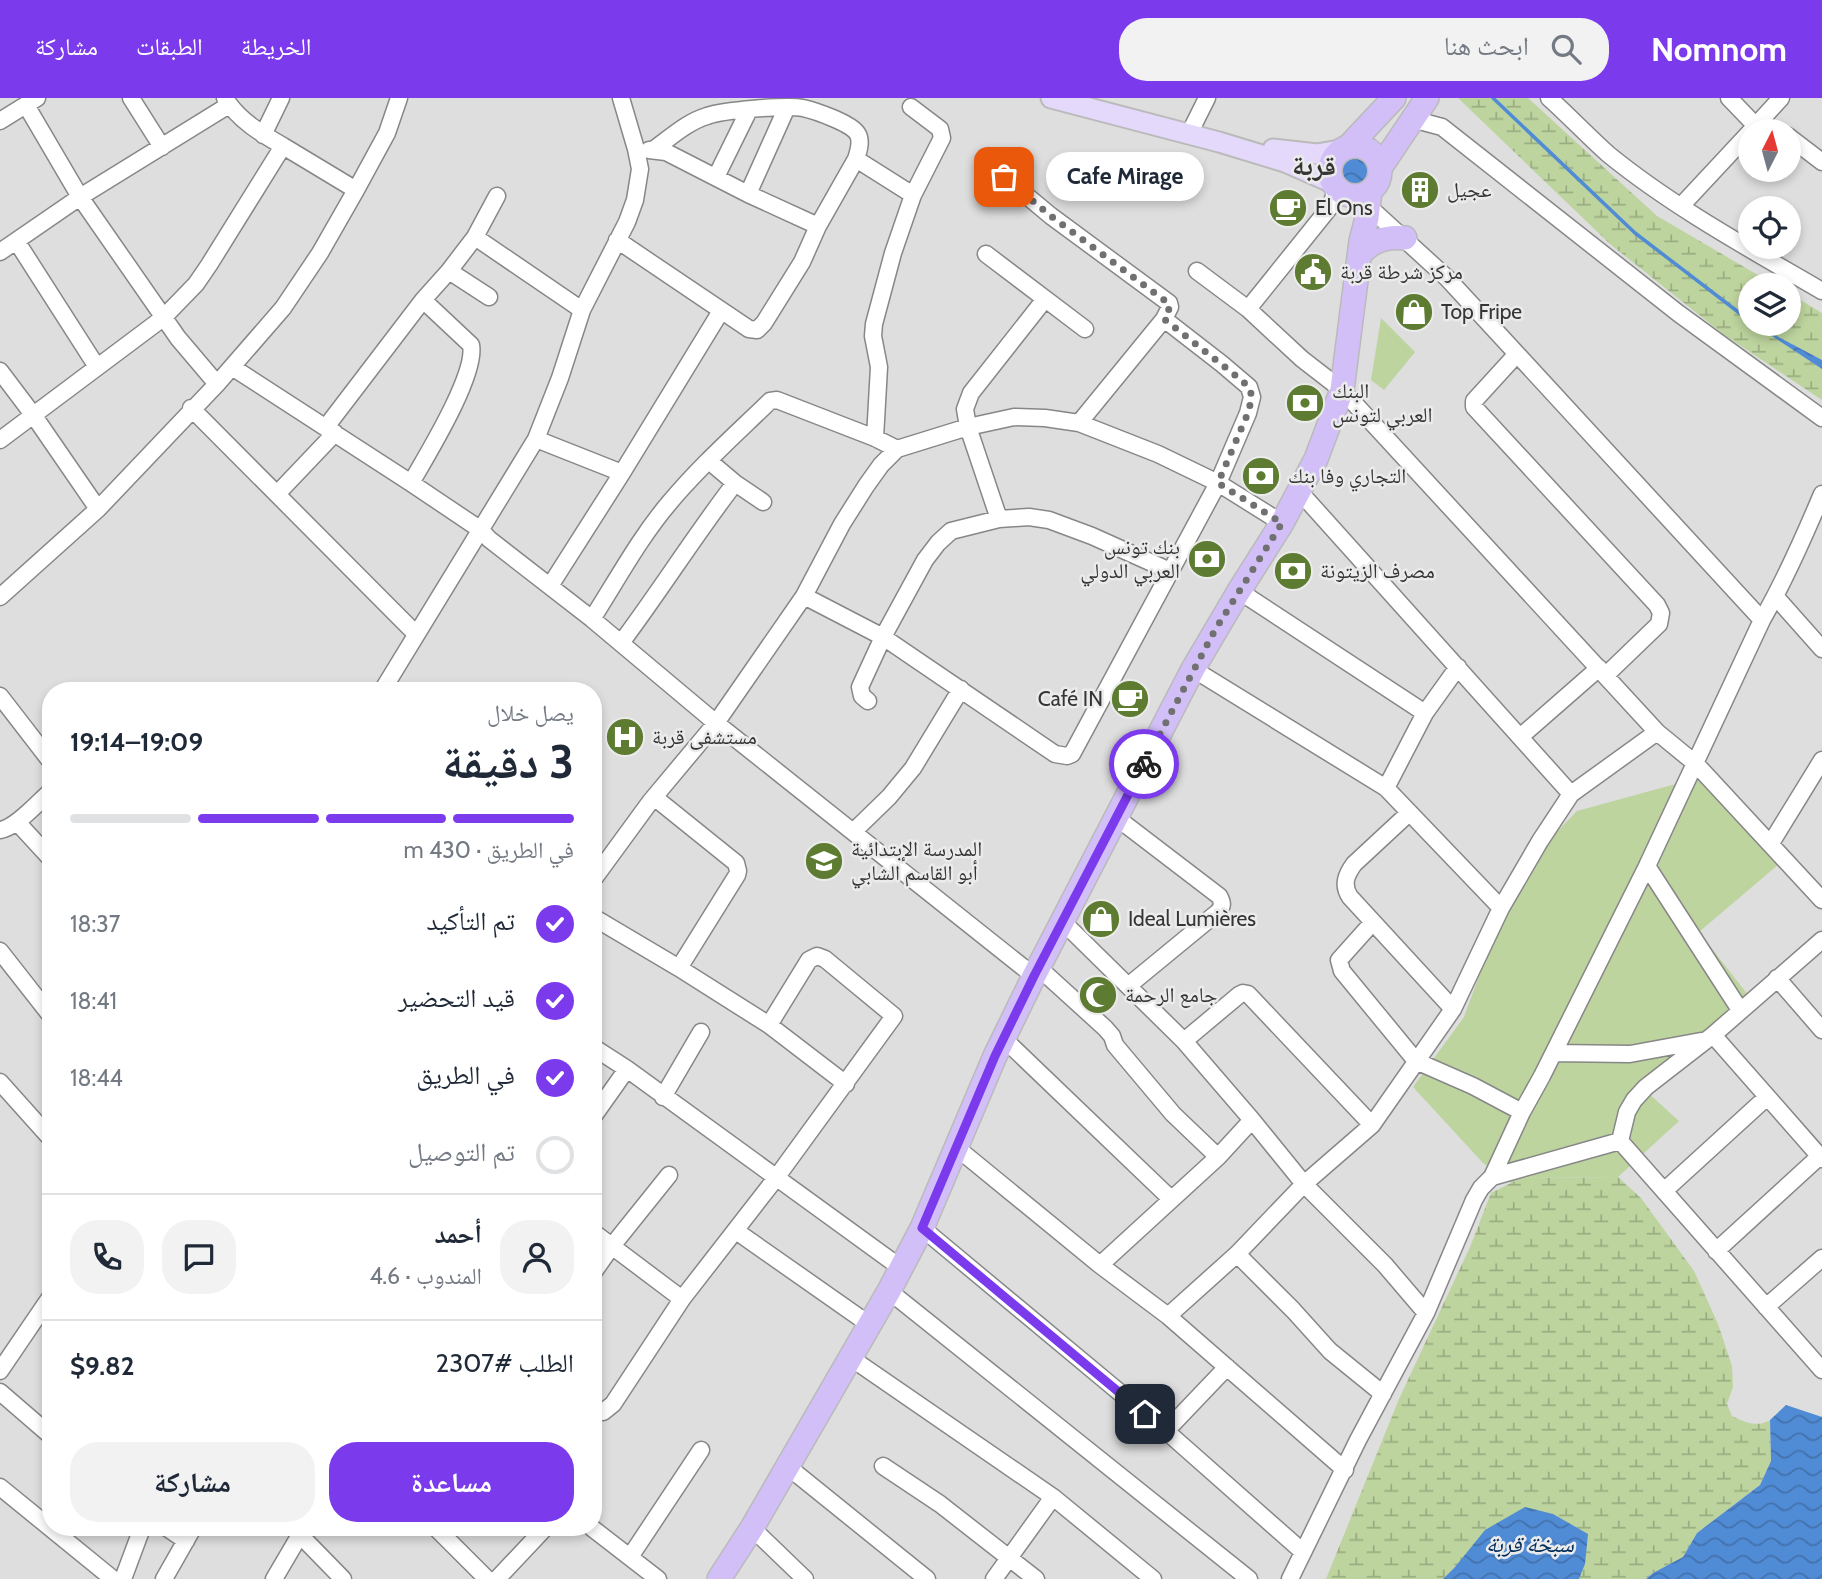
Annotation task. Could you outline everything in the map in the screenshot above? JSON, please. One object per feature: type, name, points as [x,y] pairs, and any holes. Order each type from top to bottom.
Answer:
[{"type":"highway","points":[[1360,249],[1331,173],[1332,163],[1394,98]]},
{"type":"highway","points":[[1380,168],[1427,98]]},
{"type":"highway","points":[[719,1579],[752,1528],[889,1291],[922,1228],[1004,1040],[1062,921],[1194,670],[1282,523],[1320,449],[1342,390],[1360,249],[1369,199],[1379,179],[1380,168],[1371,152],[1357,146],[1346,148]]},
{"type":"highway","points":[[1337,187],[1369,199]]},
{"type":"highway","points":[[1360,249],[1382,240],[1405,238]]},
{"type":"main road","points":[[1051,98],[1285,162],[1337,187]]},
{"type":"main road","points":[[1087,98],[1276,150],[1317,154],[1346,148]]},
{"type":"street","points":[[131,98],[162,148]]},
{"type":"street","points":[[263,135],[281,98]]},
{"type":"street","points":[[0,597],[98,509],[232,367],[283,308],[320,253],[356,190],[387,132],[399,98]]},
{"type":"street","points":[[391,682],[416,634],[536,439],[560,378],[582,310],[627,222],[640,169],[621,98]]},
{"type":"street","points":[[1193,126],[1207,98]]},
{"type":"street","points":[[1427,98],[1442,127]]},
{"type":"street","points":[[1549,98],[1608,153],[1681,206],[1822,291]]},
{"type":"street","points":[[1728,98],[1748,119]]},
{"type":"street","points":[[1762,119],[1781,98]]},
{"type":"street","points":[[0,121],[31,101],[80,197],[163,318],[217,383]]},
{"type":"street","points":[[0,252],[80,197],[162,148],[227,102],[263,135],[356,190]]},
{"type":"street","points":[[617,240],[749,329],[757,330],[802,262],[818,226],[856,159],[859,139],[856,131],[824,115],[804,108],[787,107],[711,114],[697,120],[653,150]]},
{"type":"street","points":[[748,194],[787,107]]},
{"type":"street","points":[[875,438],[879,367],[873,336],[874,324],[893,253],[914,195],[943,134],[911,107]]},
{"type":"street","points":[[716,177],[749,110]]},
{"type":"street","points":[[1412,119],[1442,127],[1678,313],[1822,418]]},
{"type":"street","points":[[1681,206],[1738,144]]},
{"type":"street","points":[[0,440],[163,318],[196,284],[283,146]]},
{"type":"street","points":[[1801,146],[1822,162]]},
{"type":"street","points":[[636,149],[666,152],[818,226]]},
{"type":"street","points":[[856,159],[914,195]]},
{"type":"street","points":[[1004,177],[1170,307],[1164,319],[1079,423]]},
{"type":"street","points":[[1248,309],[1330,207],[1337,187]]},
{"type":"street","points":[[277,494],[330,430],[423,300],[475,237],[497,196]]},
{"type":"street","points":[[1369,199],[1447,278],[1762,621]]},
{"type":"street","points":[[475,237],[582,310]]},
{"type":"street","points":[[17,242],[97,367]]},
{"type":"street","points":[[986,254],[1085,329]]},
{"type":"street","points":[[449,271],[489,297]]},
{"type":"street","points":[[1197,271],[1248,309],[1302,359],[1342,390],[1657,732],[1696,764],[1822,900]]},
{"type":"street","points":[[999,519],[968,427],[965,409],[971,393],[1045,299]]},
{"type":"street","points":[[411,482],[459,393],[472,351],[471,345],[423,300]]},
{"type":"street","points":[[550,586],[721,311]]},
{"type":"street","points":[[804,596],[883,637],[1055,754],[1072,754],[1218,483],[1248,413],[1252,397],[1249,387],[1240,379],[1164,319]]},
{"type":"street","points":[[1516,355],[1474,401],[1474,408],[1657,605],[1661,613],[1659,624],[1520,737]]},
{"type":"street","points":[[232,367],[481,530],[716,723],[1036,972],[1112,1035],[1115,1045],[1173,1114],[1218,1157]]},
{"type":"street","points":[[0,371],[98,509]]},
{"type":"street","points":[[592,619],[672,500],[722,446],[773,400],[875,438],[897,449]]},
{"type":"street","points":[[191,408],[416,634]]},
{"type":"street","points":[[602,856],[716,723],[804,596],[854,505],[881,465],[897,449],[968,427],[1013,417],[1079,423],[1158,454],[1218,483],[1282,523]]},
{"type":"street","points":[[536,439],[622,473]]},
{"type":"street","points":[[709,461],[763,502]]},
{"type":"street","points":[[621,643],[735,483]]},
{"type":"street","points":[[1299,491],[1571,794]]},
{"type":"street","points":[[1290,1579],[1426,1313],[1474,1200],[1492,1177],[1522,1112],[1555,1053],[1696,764],[1762,621],[1815,530],[1822,494]]},
{"type":"street","points":[[867,701],[862,696],[860,687],[883,637],[925,560],[951,531],[999,519],[1029,517],[1049,520],[1093,536],[1170,571]]},
{"type":"street","points":[[1239,591],[1425,713]]},
{"type":"street","points":[[1775,596],[1822,649]]},
{"type":"street","points":[[1386,788],[1425,713],[1458,667]]},
{"type":"street","points":[[1194,670],[1386,788],[1501,908]]},
{"type":"street","points":[[853,832],[889,797],[913,768],[961,689]]},
{"type":"street","points":[[0,696],[42,750]]},
{"type":"street","points":[[1168,1316],[1237,1254],[1304,1184],[1372,1125],[1453,1009],[1501,908],[1571,794],[1657,732]]},
{"type":"street","points":[[1770,843],[1822,760]]},
{"type":"street","points":[[654,797],[736,863],[738,868],[737,875],[679,968]]},
{"type":"street","points":[[0,830],[8,829],[42,799]]},
{"type":"street","points":[[1409,813],[1354,864],[1345,883],[1347,892],[1453,1009]]},
{"type":"street","points":[[1117,817],[1222,901],[1218,912],[1128,986]]},
{"type":"street","points":[[16,822],[42,849]]},
{"type":"street","points":[[1647,866],[1740,1010]]},
{"type":"street","points":[[1062,921],[1184,1041],[1304,1184],[1385,1265],[1426,1313]]},
{"type":"street","points":[[602,922],[769,1025],[846,1084]]},
{"type":"street","points":[[1373,922],[1339,960],[1342,971],[1416,1061],[1473,1086],[1522,1112]]},
{"type":"street","points":[[1620,1141],[1627,1112],[1646,1087],[1709,1038],[1822,940]]},
{"type":"street","points":[[0,951],[42,1005]]},
{"type":"street","points":[[602,1412],[612,1404],[682,1299],[776,1178],[894,1016],[825,959],[817,956],[808,960],[769,1025]]},
{"type":"street","points":[[1777,978],[1822,1030]]},
{"type":"street","points":[[1184,1041],[1238,995],[1248,994],[1372,1125]]},
{"type":"street","points":[[663,1097],[701,1032]]},
{"type":"street","points":[[1555,1053],[1630,1054],[1709,1038]]},
{"type":"street","points":[[1709,1038],[1767,1097],[1821,1158],[1716,1251]]},
{"type":"street","points":[[1004,1040],[1171,1199]]},
{"type":"street","points":[[602,1053],[901,1268]]},
{"type":"street","points":[[602,1104],[627,1069]]},
{"type":"street","points":[[0,1082],[42,1129]]},
{"type":"street","points":[[1664,1191],[1767,1097]]},
{"type":"street","points":[[1100,1265],[1218,1157],[1252,1120]]},
{"type":"street","points":[[1492,1177],[1620,1141]]},
{"type":"street","points":[[1620,1141],[1822,1370]]},
{"type":"street","points":[[957,1148],[1100,1265],[1168,1316],[1345,1470]]},
{"type":"street","points":[[602,1260],[669,1175]]},
{"type":"street","points":[[922,1228],[1166,1431],[1303,1552]]},
{"type":"street","points":[[736,1231],[870,1325]]},
{"type":"street","points":[[602,1239],[682,1299]]},
{"type":"street","points":[[1237,1254],[1330,1351],[1383,1394]]},
{"type":"street","points":[[1766,1307],[1822,1258]]},
{"type":"street","points":[[889,1291],[1249,1579]]},
{"type":"street","points":[[0,1371],[42,1320]]},
{"type":"street","points":[[851,1358],[1053,1497],[1153,1579]]},
{"type":"street","points":[[1166,1431],[1227,1367]]},
{"type":"street","points":[[0,1392],[42,1428]]},
{"type":"street","points":[[629,1557],[701,1450]]},
{"type":"street","points":[[787,1466],[927,1579]]},
{"type":"street","points":[[883,1466],[940,1504],[1036,1579]]},
{"type":"street","points":[[0,1487],[42,1521]]},
{"type":"street","points":[[994,1579],[1053,1497]]},
{"type":"street","points":[[752,1528],[805,1579]]},
{"type":"street","points":[[60,1536],[113,1579]]},
{"type":"street","points":[[123,1579],[139,1536]]},
{"type":"street","points":[[164,1579],[189,1536]]},
{"type":"street","points":[[274,1579],[299,1536]]},
{"type":"street","points":[[306,1536],[343,1579]]},
{"type":"street","points":[[444,1536],[487,1579]]},
{"type":"street","points":[[497,1579],[537,1536]]},
{"type":"street","points":[[602,1536],[658,1579]]},
{"type":"green space","points":[[1458,98],[1528,98],[1657,216],[1754,273],[1738,273],[1738,336],[1772,336],[1822,369],[1822,400],[1723,334],[1610,244]]},
{"type":"green space","points":[[1801,300],[1822,313],[1822,360],[1776,336],[1801,336]]},
{"type":"green space","points":[[1381,318],[1415,352],[1384,390],[1371,380]]},
{"type":"green space","points":[[1705,776],[1779,864],[1699,932],[1748,995],[1647,1092],[1679,1121],[1618,1177],[1521,1178],[1511,1183],[1483,1163],[1413,1087],[1464,1017],[1501,916],[1545,844],[1577,811]]},
{"type":"green space","points":[[1618,1177],[1641,1198],[1694,1271],[1718,1324],[1732,1366],[1733,1387],[1727,1404],[1732,1416],[1756,1424],[1770,1420],[1771,1461],[1760,1485],[1697,1533],[1683,1557],[1646,1579],[1579,1579],[1585,1564],[1455,1567],[1443,1579],[1326,1579],[1399,1399],[1470,1247],[1491,1193],[1521,1178]]},
{"type":"water","points":[[1355,151],[1368,157],[1374,170],[1368,183],[1355,189],[1342,183],[1336,170],[1342,157]]},
{"type":"water","points":[[1772,336],[1822,360],[1822,369]]},
{"type":"water","points":[[1786,1405],[1822,1417],[1822,1579],[1646,1579],[1683,1557],[1697,1533],[1760,1485],[1771,1461],[1770,1420]]},
{"type":"water","name":"سبخة قربة","points":[[1525,1507],[1553,1514],[1588,1534],[1585,1564],[1579,1579],[1443,1579],[1485,1530]]},
{"type":"waterway","points":[[1493,98],[1635,233],[1738,312]]},
{"type":"way so far","points":[[1004,177],[1051,216],[1168,303],[1170,307],[1164,319],[1249,387],[1252,397],[1248,413],[1218,483],[1282,523],[1215,630],[1144,764]]},
{"type":"place","name":"Cafe Mirage","points":[[1004,177]]},
{"type":"place","name":"عجيل","points":[[1420,190]]},
{"type":"place","name":"El Ons","points":[[1288,208]]},
{"type":"place","name":"مركز شرطة قربة","points":[[1313,272]]},
{"type":"place","name":"Top Fripe","points":[[1414,312]]},
{"type":"place","name":"البنك العربي لتونس","points":[[1305,403]]},
{"type":"place","name":"التجاري وفا بنك","points":[[1261,476]]},
{"type":"place","name":"بنك تونس العربي الدولي","points":[[1207,559]]},
{"type":"place","name":"مصرف الزيتونة","points":[[1293,571]]},
{"type":"place","name":"Café IN","points":[[1130,699]]},
{"type":"place","name":"مستشفى قربة","points":[[625,737]]},
{"type":"place","name":"المدرسة الإبتدائية أبو القاسم الشابي","points":[[824,861]]},
{"type":"place","name":"Ideal Lumières","points":[[1101,919]]},
{"type":"place","name":"جامع الرحمة","points":[[1098,995]]},
{"type":"district","name":"قربة","points":[[1314,165]]},
{"type":"route","points":[[1144,764],[995,1056],[922,1228],[1145,1414]]}]
